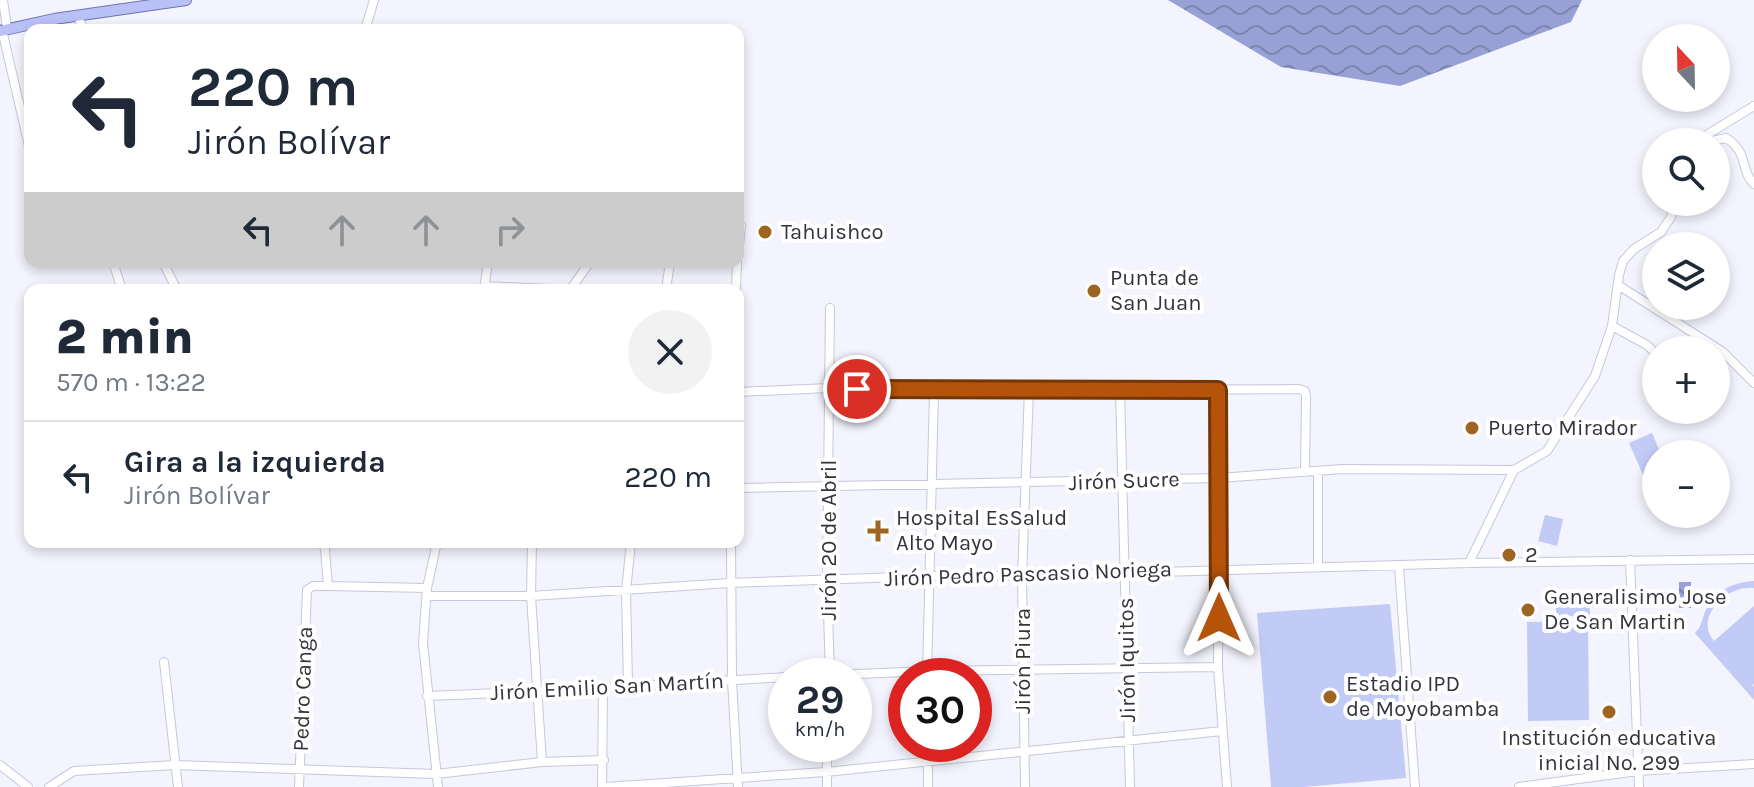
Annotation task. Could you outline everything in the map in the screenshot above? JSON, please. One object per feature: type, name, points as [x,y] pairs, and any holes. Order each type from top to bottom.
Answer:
[{"type":"main road","points":[[33,24],[184,0]]},
{"type":"main road","points":[[3,30],[24,26]]},
{"type":"street","points":[[3,0],[3,30],[24,123]]},
{"type":"street","points":[[367,24],[374,0]]},
{"type":"street","points":[[77,15],[81,24]]},
{"type":"street","points":[[1718,128],[1754,106]]},
{"type":"street","points":[[1730,141],[1745,161],[1749,179],[1754,184]]},
{"type":"street","points":[[1469,563],[1514,470],[1547,451],[1595,376],[1612,326],[1623,261],[1634,249],[1661,232],[1671,216]]},
{"type":"street","points":[[1618,285],[1698,336]]},
{"type":"street","name":"Jirón 20 de Abril","points":[[829,658],[827,580],[830,308]]},
{"type":"street","points":[[1612,326],[1642,342]]},
{"type":"street","points":[[1730,359],[1754,383]]},
{"type":"street","points":[[744,392],[829,388],[934,391],[1299,389],[1305,391],[1305,472]]},
{"type":"street","name":"Jirón Piura","points":[[1025,787],[1022,576],[1029,390]]},
{"type":"street","name":"Jirón Iquitos","points":[[1120,390],[1130,787]]},
{"type":"street","points":[[1218,390],[1218,667],[1227,787]]},
{"type":"street","points":[[927,658],[934,391]]},
{"type":"street","name":"Jirón Sucre","points":[[744,488],[1124,481],[1342,469],[1514,470]]},
{"type":"street","points":[[1318,471],[1318,567]]},
{"type":"street","points":[[325,548],[328,586]]},
{"type":"street","points":[[436,548],[427,592],[423,643],[438,787]]},
{"type":"street","points":[[532,548],[531,596],[542,762]]},
{"type":"street","points":[[628,685],[626,591],[630,548]]},
{"type":"street","points":[[731,548],[732,680],[738,783]]},
{"type":"street","name":"Jirón Pedro Pascasio Noriega","points":[[307,590],[313,586],[328,586],[531,596],[730,583],[929,576],[1754,559]]},
{"type":"street","points":[[1630,560],[1639,787]]},
{"type":"street","points":[[1399,567],[1415,787]]},
{"type":"street","name":"Pedro Canga","points":[[299,787],[307,590]]},
{"type":"street","points":[[164,662],[178,787]]},
{"type":"street","points":[[992,671],[1218,667]]},
{"type":"street","name":"Jirón Emilio San Martín","points":[[427,696],[537,693],[768,678]]},
{"type":"street","points":[[603,687],[603,787],[738,783],[1222,731]]},
{"type":"street","points":[[530,763],[541,748]]},
{"type":"street","points":[[49,787],[74,771],[175,765],[436,774],[530,763],[604,760]]},
{"type":"street","points":[[826,762],[827,787]]},
{"type":"street","points":[[928,763],[928,787]]},
{"type":"street","points":[[1521,787],[1638,771],[1754,764]]},
{"type":"street","points":[[0,765],[28,787]]},
{"type":"shaded area","points":[[1652,433],[1655,440],[1642,440],[1642,472],[1629,443]]},
{"type":"shaded area","points":[[1545,515],[1563,519],[1557,546],[1538,541]]},
{"type":"shaded area","points":[[1754,581],[1754,588],[1734,591],[1716,604],[1708,622],[1714,641],[1754,606],[1754,685],[1751,683],[1754,700],[1695,633],[1710,603],[1719,593],[1739,583]]},
{"type":"shaded area","points":[[1589,592],[1590,616],[1556,616],[1556,593]]},
{"type":"shaded area","name":"Estadio IPD de Moyobamba","points":[[1390,604],[1406,778],[1271,787],[1257,613]]},
{"type":"shaded area","points":[[1588,621],[1589,720],[1528,721],[1527,622]]},
{"type":"water","points":[[1168,0],[1582,0],[1571,22],[1400,86],[1281,67]]},
{"type":"water","points":[[1679,582],[1691,582],[1691,608],[1679,608]]},
{"type":"place","name":"Tahuishco","points":[[765,232]]},
{"type":"place","name":"Punta de San Juan","points":[[1094,291]]},
{"type":"place","name":"Puerto Mirador","points":[[1472,428]]},
{"type":"place","name":"Hospital EsSalud Alto Mayo","points":[[878,531]]},
{"type":"place","name":"2","points":[[1509,555]]},
{"type":"place","name":"Generalisimo Jose De San Martin","points":[[1528,610]]},
{"type":"place","name":"Estadio IPD de Moyobamba","points":[[1330,697]]},
{"type":"place","name":"Institución educativa inicial No. 299","points":[[1609,712]]},
{"type":"route","points":[[857,389],[1218,390],[1219,618]]}]
